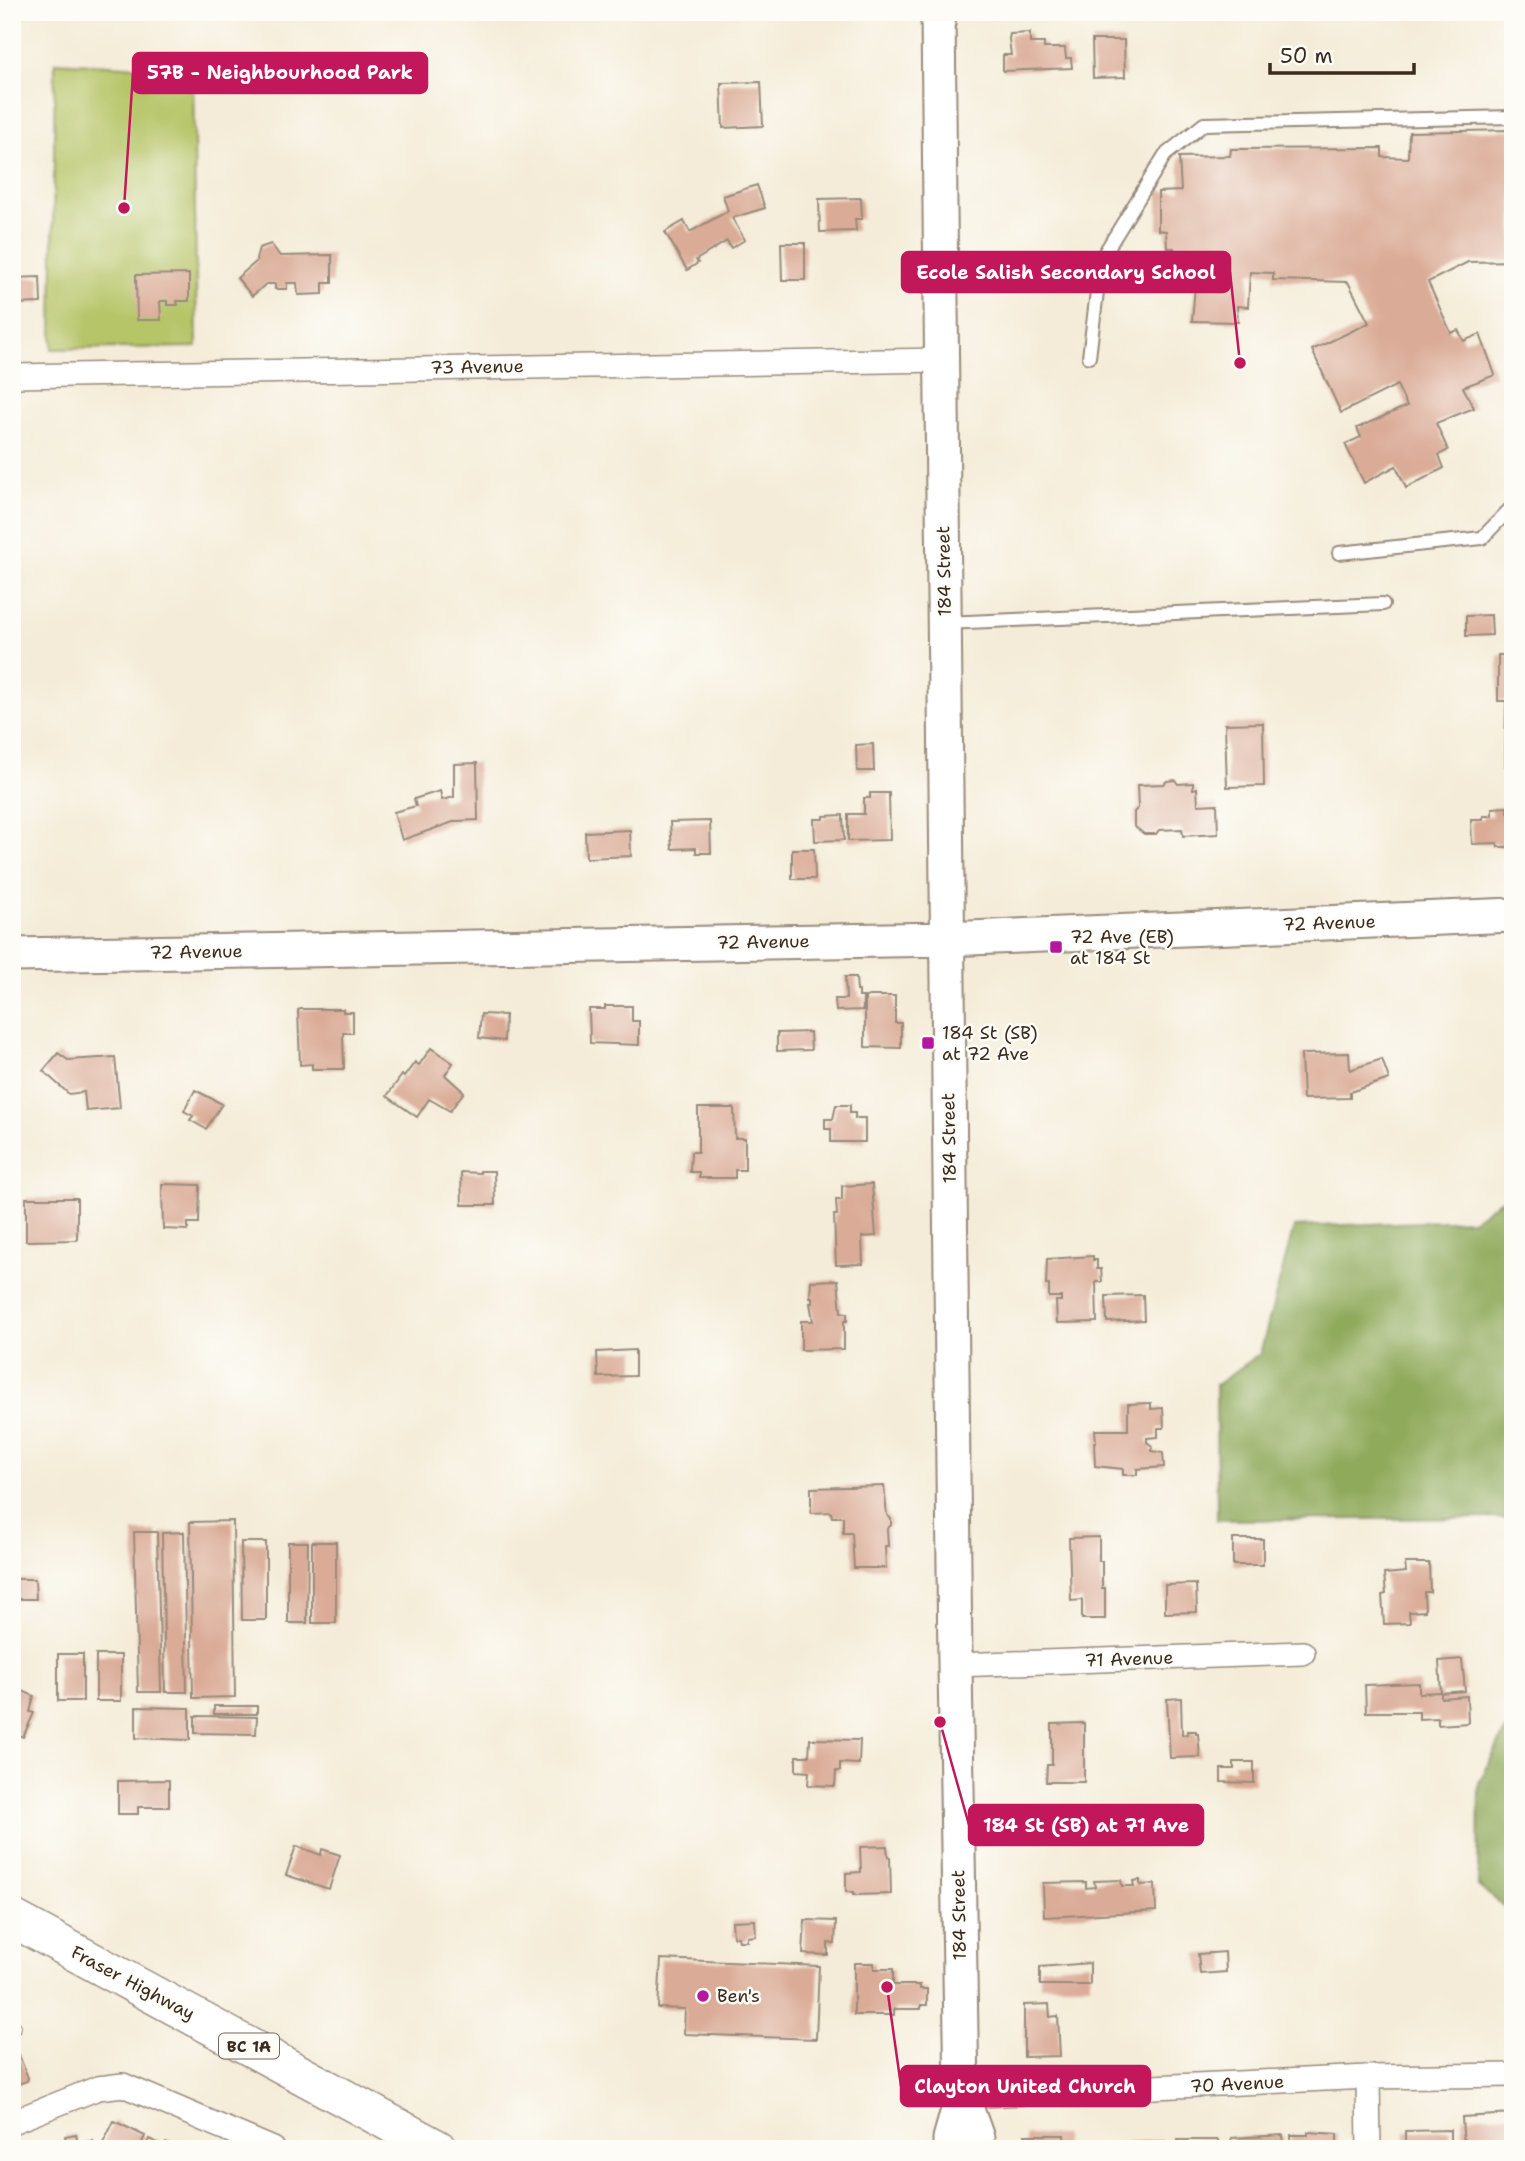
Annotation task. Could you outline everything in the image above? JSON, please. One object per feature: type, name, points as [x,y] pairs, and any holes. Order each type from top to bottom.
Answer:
[{"type":"main road","name":"184 Street","points":[[938,12],[954,1665],[962,2096],[950,2149]]},
{"type":"main road","name":"72 Avenue","points":[[12,955],[946,939],[1513,915]]},
{"type":"main road","name":"Fraser Highway","points":[[12,1918],[438,2149]]},
{"type":"main road","name":"184 Street","points":[[962,2096],[977,2138],[977,2149]]},
{"type":"street","name":"73 Avenue","points":[[12,376],[942,360]]},
{"type":"street","name":"71 Avenue","points":[[954,1665],[1303,1653]]},
{"type":"street","name":"70 Avenue","points":[[962,2096],[1368,2077],[1513,2075]]},
{"type":"street","points":[[1368,2077],[1370,2149]]},
{"type":"street","points":[[12,2122],[98,2088],[123,2085],[273,2149]]},
{"type":"lane","points":[[1089,357],[1101,259],[1165,155],[1204,124],[1513,117]]},
{"type":"lane","points":[[1339,553],[1482,538],[1513,506]]},
{"type":"lane","points":[[944,623],[1383,604]]},
{"type":"green space","points":[[55,62],[193,70],[197,347],[52,349]]},
{"type":"green space","points":[[1513,1192],[1513,1520],[1217,1520],[1216,1385],[1260,1354],[1294,1227],[1472,1220]]},
{"type":"green space","points":[[1513,1716],[1513,1913],[1478,1886],[1479,1783]]},
{"type":"building","points":[[1030,33],[1030,43],[1044,43],[1044,48],[1065,48],[1066,58],[1071,58],[1072,68],[1003,71],[1003,55],[1011,55],[1010,34]]},
{"type":"building","points":[[1092,40],[1124,40],[1125,77],[1093,78]]},
{"type":"building","points":[[761,82],[763,126],[723,128],[721,83]]},
{"type":"building","points":[[1512,130],[1513,261],[1468,262],[1428,282],[1451,333],[1458,330],[1464,341],[1480,334],[1495,375],[1463,387],[1474,408],[1436,423],[1448,450],[1439,455],[1444,468],[1406,488],[1396,466],[1364,483],[1345,444],[1361,437],[1357,428],[1407,406],[1397,385],[1341,413],[1312,350],[1369,323],[1348,282],[1273,280],[1273,273],[1250,272],[1248,307],[1237,306],[1238,322],[1192,321],[1195,285],[1173,287],[1174,248],[1167,248],[1166,231],[1158,230],[1158,192],[1181,191],[1179,157],[1230,156],[1231,149],[1382,148],[1382,157],[1408,158],[1409,132]]},
{"type":"building","points":[[757,185],[765,208],[732,218],[745,240],[731,248],[727,241],[696,260],[698,263],[687,270],[665,232],[684,221],[690,232],[728,211],[723,196]]},
{"type":"building","points":[[861,198],[862,219],[855,219],[856,231],[820,232],[819,199]]},
{"type":"building","points":[[781,243],[805,243],[805,280],[782,280]]},
{"type":"building","points":[[271,244],[280,256],[332,255],[332,283],[323,283],[323,294],[298,295],[297,283],[287,283],[287,289],[275,289],[275,284],[266,284],[252,296],[237,278],[257,261],[259,248]]},
{"type":"building","points":[[189,274],[189,301],[177,301],[178,305],[167,305],[167,301],[160,301],[161,320],[137,320],[136,275]]},
{"type":"building","points":[[40,277],[41,303],[12,304],[12,278]]},
{"type":"building","points":[[1491,615],[1492,635],[1466,636],[1466,616]]},
{"type":"building","points":[[1498,655],[1513,655],[1513,766],[1505,766],[1506,701],[1498,701]]},
{"type":"building","points":[[1263,723],[1264,786],[1227,787],[1225,724]]},
{"type":"building","points":[[873,744],[874,771],[857,771],[856,745]]},
{"type":"building","points":[[477,763],[478,820],[456,821],[402,840],[394,812],[416,806],[414,799],[440,791],[442,800],[454,797],[454,764]]},
{"type":"building","points":[[1175,780],[1178,784],[1193,783],[1193,789],[1197,788],[1198,805],[1217,804],[1218,834],[1183,836],[1182,829],[1144,834],[1134,826],[1134,812],[1138,808],[1137,785],[1164,784]]},
{"type":"building","points":[[870,793],[889,793],[890,840],[848,841],[848,814],[864,814],[864,798],[870,798]]},
{"type":"building","points":[[1507,807],[1508,812],[1513,812],[1513,847],[1498,847],[1497,843],[1472,844],[1471,820],[1483,820],[1483,816],[1492,816],[1492,808]]},
{"type":"building","points":[[843,815],[844,840],[815,841],[814,819]]},
{"type":"building","points":[[710,821],[711,853],[696,853],[696,848],[672,849],[670,822]]},
{"type":"building","points":[[630,830],[631,856],[586,858],[585,832]]},
{"type":"building","points":[[792,849],[814,849],[815,879],[792,879]]},
{"type":"building","points":[[845,977],[856,977],[859,997],[863,997],[863,1010],[836,1011],[835,999],[846,999]]},
{"type":"building","points":[[895,996],[895,1023],[901,1023],[901,1048],[865,1047],[865,997]]},
{"type":"building","points":[[605,1006],[632,1006],[632,1021],[639,1021],[639,1045],[590,1043],[589,1009],[605,1009]]},
{"type":"building","points":[[343,1009],[343,1012],[353,1012],[353,1033],[343,1033],[344,1069],[312,1069],[312,1064],[300,1065],[298,1010]]},
{"type":"building","points":[[481,1014],[505,1015],[504,1041],[479,1038]]},
{"type":"building","points":[[810,1032],[811,1050],[777,1051],[777,1033]]},
{"type":"building","points":[[431,1048],[453,1063],[445,1075],[464,1092],[450,1111],[429,1099],[417,1117],[387,1096],[402,1075],[404,1077],[415,1062],[419,1065]]},
{"type":"building","points":[[58,1053],[68,1060],[115,1057],[120,1108],[86,1111],[84,1092],[69,1094],[43,1071]]},
{"type":"building","points":[[1349,1053],[1350,1070],[1382,1059],[1389,1079],[1350,1092],[1350,1098],[1303,1099],[1301,1054]]},
{"type":"building","points":[[195,1090],[222,1104],[206,1129],[190,1120],[193,1116],[184,1111]]},
{"type":"building","points":[[836,1105],[850,1105],[850,1113],[855,1113],[855,1118],[865,1118],[865,1142],[831,1142],[831,1129],[825,1129],[825,1119],[833,1119]]},
{"type":"building","points":[[698,1108],[734,1108],[735,1138],[745,1138],[745,1170],[735,1170],[735,1178],[699,1178],[699,1172],[690,1172],[691,1152],[698,1152]]},
{"type":"building","points":[[494,1171],[495,1205],[462,1205],[461,1172]]},
{"type":"building","points":[[162,1184],[200,1185],[199,1223],[188,1223],[188,1230],[163,1229]]},
{"type":"building","points":[[872,1184],[876,1236],[862,1237],[863,1264],[836,1265],[834,1215],[837,1215],[836,1200],[842,1200],[842,1186]]},
{"type":"building","points":[[26,1198],[77,1198],[77,1240],[26,1241]]},
{"type":"building","points":[[1093,1256],[1093,1260],[1097,1260],[1097,1269],[1101,1269],[1102,1282],[1096,1282],[1097,1322],[1057,1323],[1056,1301],[1061,1301],[1061,1297],[1049,1297],[1049,1285],[1046,1285],[1047,1259]]},
{"type":"building","points":[[838,1280],[841,1312],[847,1313],[847,1321],[844,1321],[844,1349],[801,1350],[801,1321],[813,1321],[811,1281]]},
{"type":"building","points":[[1143,1295],[1144,1320],[1107,1322],[1106,1296]]},
{"type":"building","points":[[635,1350],[635,1376],[598,1377],[597,1352]]},
{"type":"building","points":[[1151,1403],[1151,1409],[1163,1408],[1164,1428],[1158,1428],[1158,1437],[1147,1438],[1147,1442],[1152,1446],[1152,1451],[1163,1453],[1164,1467],[1137,1469],[1137,1475],[1123,1475],[1123,1469],[1095,1466],[1095,1430],[1128,1430],[1128,1404]]},
{"type":"building","points":[[884,1486],[887,1515],[891,1519],[891,1525],[887,1529],[888,1546],[885,1546],[886,1568],[854,1568],[852,1533],[843,1533],[843,1517],[832,1517],[831,1512],[811,1513],[811,1488]]},
{"type":"building","points":[[233,1521],[235,1697],[193,1698],[190,1522]]},
{"type":"building","points":[[134,1532],[157,1532],[161,1692],[138,1692]]},
{"type":"building","points":[[184,1532],[187,1692],[165,1692],[162,1533]]},
{"type":"building","points":[[1099,1537],[1102,1588],[1105,1588],[1105,1619],[1082,1619],[1082,1600],[1071,1601],[1069,1538]]},
{"type":"building","points":[[1233,1539],[1263,1539],[1263,1565],[1233,1565]]},
{"type":"building","points":[[241,1542],[266,1542],[266,1620],[242,1620]]},
{"type":"building","points":[[288,1542],[308,1542],[307,1623],[288,1623]]},
{"type":"building","points":[[312,1542],[336,1542],[336,1623],[312,1623]]},
{"type":"building","points":[[1405,1563],[1429,1563],[1430,1592],[1424,1592],[1425,1611],[1409,1612],[1410,1623],[1384,1624],[1384,1574],[1406,1572]]},
{"type":"building","points":[[16,1579],[35,1579],[36,1599],[17,1599]]},
{"type":"building","points":[[1196,1584],[1197,1612],[1165,1613],[1165,1585]]},
{"type":"building","points":[[58,1654],[83,1654],[83,1701],[58,1701]]},
{"type":"building","points":[[96,1655],[121,1655],[121,1701],[96,1701]]},
{"type":"building","points":[[1462,1659],[1465,1691],[1441,1693],[1439,1661]]},
{"type":"building","points":[[1419,1683],[1419,1693],[1441,1692],[1441,1698],[1467,1696],[1468,1723],[1438,1725],[1438,1718],[1419,1719],[1419,1712],[1366,1712],[1365,1685]]},
{"type":"building","points":[[14,1687],[34,1696],[30,1712],[34,1713],[23,1737],[12,1732]]},
{"type":"building","points":[[1181,1698],[1182,1735],[1188,1734],[1188,1731],[1196,1731],[1200,1757],[1170,1758],[1167,1699]]},
{"type":"building","points":[[214,1706],[257,1706],[257,1714],[214,1714]]},
{"type":"building","points":[[136,1707],[190,1708],[190,1740],[136,1738]]},
{"type":"building","points":[[195,1716],[257,1717],[256,1734],[195,1733]]},
{"type":"building","points":[[1084,1723],[1084,1782],[1046,1782],[1047,1765],[1052,1765],[1052,1724]]},
{"type":"building","points":[[810,1739],[860,1740],[859,1764],[840,1763],[840,1771],[836,1771],[835,1786],[808,1785],[809,1772],[796,1771],[796,1756],[809,1756]]},
{"type":"building","points":[[1234,1762],[1254,1762],[1254,1783],[1221,1782],[1221,1769],[1234,1769]]},
{"type":"building","points":[[169,1780],[169,1807],[138,1807],[138,1814],[118,1814],[118,1781]]},
{"type":"building","points":[[296,1846],[321,1855],[322,1849],[340,1855],[329,1889],[286,1875]]},
{"type":"building","points":[[887,1846],[891,1894],[853,1895],[853,1892],[846,1892],[846,1873],[861,1872],[860,1847]]},
{"type":"building","points":[[1121,1880],[1122,1886],[1134,1886],[1133,1881],[1140,1880],[1140,1885],[1155,1884],[1156,1911],[1044,1917],[1043,1883],[1086,1882],[1086,1888],[1095,1887],[1094,1881]]},
{"type":"building","points":[[755,1920],[756,1936],[747,1937],[747,1941],[739,1941],[738,1937],[733,1937],[732,1921]]},
{"type":"building","points":[[805,1920],[836,1921],[835,1944],[828,1943],[828,1955],[803,1954]]},
{"type":"building","points":[[1225,1952],[1226,1972],[1200,1974],[1198,1954]]},
{"type":"building","points":[[661,1959],[819,1966],[816,2039],[684,2034],[685,2009],[658,2008]]},
{"type":"building","points":[[854,1963],[874,1963],[874,1969],[893,1969],[893,1985],[920,1985],[920,1989],[927,1989],[927,2005],[921,2005],[921,2009],[894,2009],[894,2015],[854,2015]]},
{"type":"building","points":[[1090,1963],[1090,1985],[1040,1985],[1040,1967]]},
{"type":"building","points":[[1049,2004],[1050,2017],[1058,2016],[1060,2056],[1024,2057],[1024,2005]]},
{"type":"building","points":[[12,2037],[28,2078],[27,2081],[12,2086]]},
{"type":"building","points":[[1513,2114],[1513,2149],[1464,2149],[1462,2117]]},
{"type":"building","points":[[114,2121],[145,2136],[139,2149],[100,2149]]},
{"type":"building","points":[[1450,2130],[1450,2149],[1405,2149],[1405,2131]]},
{"type":"building","points":[[1308,2132],[1337,2134],[1337,2149],[1291,2149],[1291,2135],[1308,2135]]},
{"type":"building","points":[[76,2134],[78,2144],[93,2141],[95,2149],[58,2149],[57,2143],[66,2141],[65,2136]]},
{"type":"building","points":[[1025,2135],[1064,2135],[1065,2149],[1025,2149]]},
{"type":"building","points":[[1283,2135],[1284,2149],[1232,2149],[1231,2138]]},
{"type":"building","points":[[149,2139],[165,2146],[166,2143],[180,2149],[145,2149]]},
{"type":"building","points":[[1178,2140],[1218,2140],[1218,2149],[1178,2149]]},
{"type":"building","points":[[1165,2141],[1166,2149],[1115,2149],[1115,2143]]},
{"type":"place","name":"57B - Neighbourhood Park","points":[[124,208]]},
{"type":"place","name":"Ecole Salish Secondary School","points":[[1240,363]]},
{"type":"place","name":"72 Ave (EB) at 184 St","points":[[1056,947]]},
{"type":"place","name":"184 St (SB) at 72 Ave","points":[[928,1043]]},
{"type":"place","name":"184 St (SB) at 71 Ave","points":[[940,1722]]},
{"type":"place","name":"Clayton United Church","points":[[887,1987]]},
{"type":"place","name":"Ben's","points":[[703,1996]]}]
